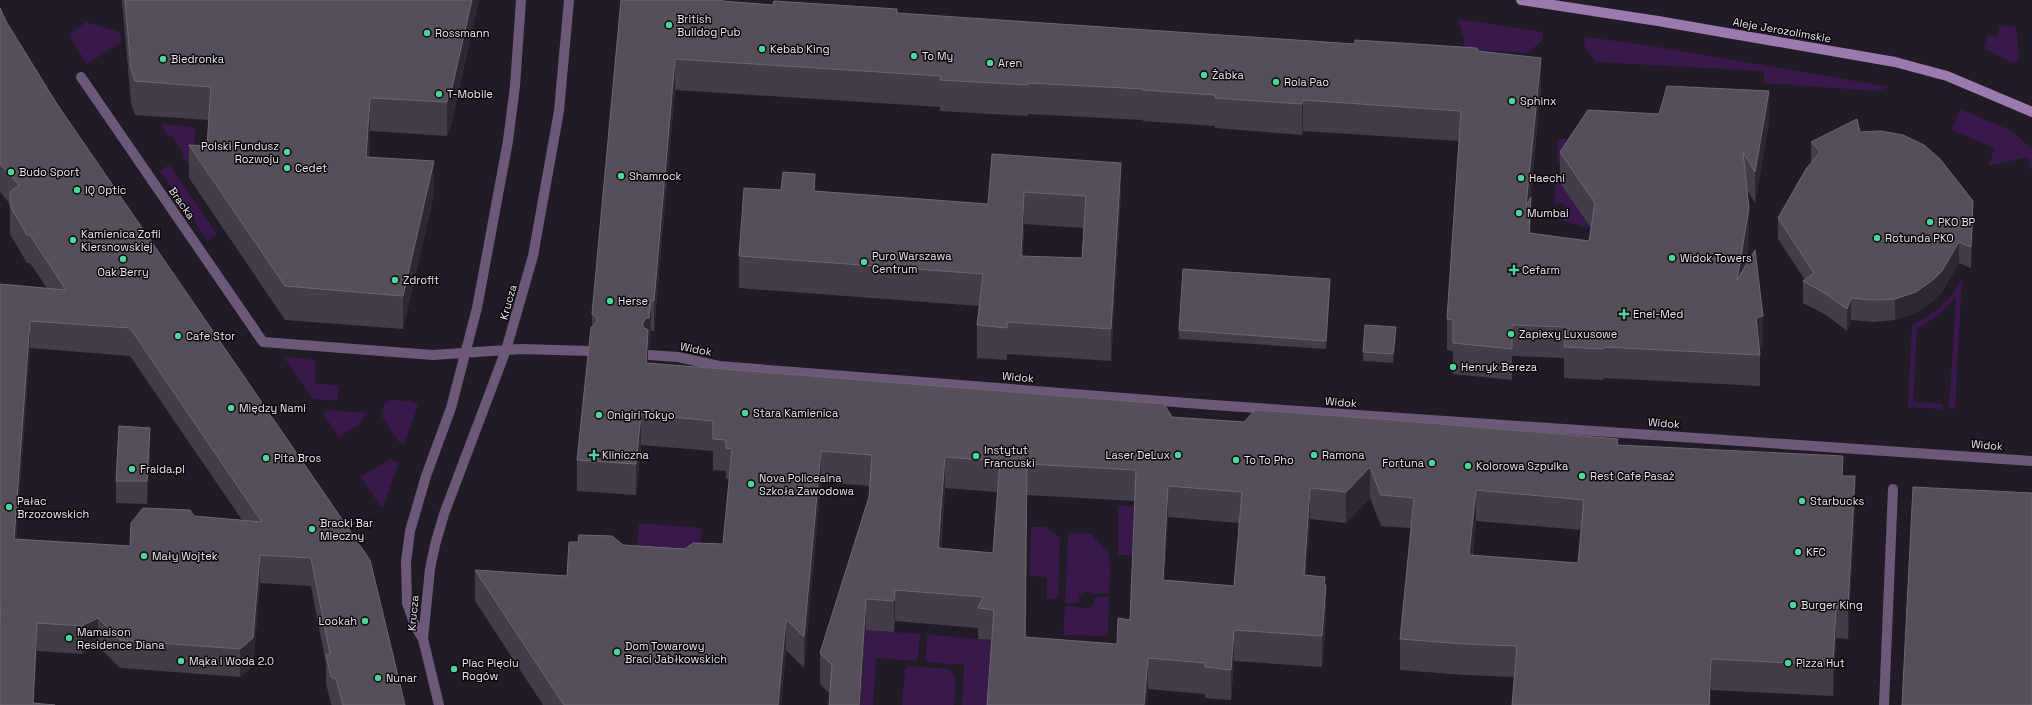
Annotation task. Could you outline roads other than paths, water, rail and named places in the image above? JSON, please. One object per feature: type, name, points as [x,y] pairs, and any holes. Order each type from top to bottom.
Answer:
[{"type":"main road","name":"Aleje Jerozolimskie","points":[[1521,0],[1658,21],[1895,62],[1947,76],[2032,112]]},
{"type":"street","name":"Krucza","points":[[423,639],[415,626],[407,603],[406,562],[410,531],[423,483],[451,408],[477,308],[508,141],[515,86],[520,0]]},
{"type":"street","name":"Krucza","points":[[423,639],[427,594],[435,545],[447,506],[506,350],[534,256],[559,111],[569,0]]},
{"type":"street","name":"Bracka","points":[[81,77],[263,342],[433,356],[465,354]]},
{"type":"street","points":[[465,354],[506,350],[554,349],[591,351]]},
{"type":"street","name":"Widok","points":[[649,355],[678,357],[719,366],[1213,405],[2032,461]]},
{"type":"street","points":[[1884,705],[1893,488]]},
{"type":"street","points":[[423,639],[439,705]]},
{"type":"place","name":"British Bulldog Pub","points":[[669,25]]},
{"type":"place","name":"Rossmann","points":[[427,33]]},
{"type":"place","name":"Kebab King","points":[[762,49]]},
{"type":"place","name":"To My","points":[[914,56]]},
{"type":"place","name":"Biedronka","points":[[163,59]]},
{"type":"place","name":"Aren","points":[[990,63]]},
{"type":"place","name":"Żabka","points":[[1204,75]]},
{"type":"place","name":"Rola Pao","points":[[1276,82]]},
{"type":"place","name":"T-Mobile","points":[[439,94]]},
{"type":"place","name":"Sphinx","points":[[1512,101]]},
{"type":"place","name":"Polski Fundusz Rozwoju","points":[[287,152]]},
{"type":"place","name":"Cedet","points":[[287,168]]},
{"type":"place","name":"Budo Sport","points":[[11,172]]},
{"type":"place","name":"Shamrock","points":[[621,176]]},
{"type":"place","name":"Haechi","points":[[1521,178]]},
{"type":"place","name":"IQ Optic","points":[[77,190]]},
{"type":"place","name":"Mumbai","points":[[1519,213]]},
{"type":"place","name":"PKO BP","points":[[1930,222]]},
{"type":"place","name":"Rotunda PKO","points":[[1877,238]]},
{"type":"place","name":"Kamienica Zofii Kiersnowskiej","points":[[73,240]]},
{"type":"place","name":"Widok Towers","points":[[1672,258]]},
{"type":"place","name":"Oak Berry","points":[[123,259]]},
{"type":"place","name":"Puro Warszawa Centrum","points":[[864,262]]},
{"type":"place","name":"Cefarm","points":[[1514,270]]},
{"type":"place","name":"Zdrofit","points":[[395,280]]},
{"type":"place","name":"Herse","points":[[610,301]]},
{"type":"place","name":"Enel-Med","points":[[1624,314]]},
{"type":"place","name":"Zapiexy Luxusowe","points":[[1511,334]]},
{"type":"place","name":"Cafe Stor","points":[[178,336]]},
{"type":"place","name":"Henryk Bereza","points":[[1453,367]]},
{"type":"place","name":"Między Nami","points":[[231,408]]},
{"type":"place","name":"Stara Kamienica","points":[[745,413]]},
{"type":"place","name":"Onigiri Tokyo","points":[[599,415]]},
{"type":"place","name":"Kliniczna","points":[[594,455]]},
{"type":"place","name":"Laser DeLux","points":[[1178,455]]},
{"type":"place","name":"Ramona","points":[[1314,455]]},
{"type":"place","name":"Instytut Francuski","points":[[976,456]]},
{"type":"place","name":"Pita Bros","points":[[266,458]]},
{"type":"place","name":"To To Pho","points":[[1236,460]]},
{"type":"place","name":"Fortuna","points":[[1432,463]]},
{"type":"place","name":"Kolorowa Szpulka","points":[[1468,466]]},
{"type":"place","name":"Fraida.pl","points":[[132,469]]},
{"type":"place","name":"Rest Cafe Pasaż","points":[[1582,476]]},
{"type":"place","name":"Nova Policealna Szkoła Zawodowa","points":[[751,484]]},
{"type":"place","name":"Starbucks","points":[[1802,501]]},
{"type":"place","name":"Pałac Brzozowskich","points":[[9,507]]},
{"type":"place","name":"Bracki Bar Mleczny","points":[[312,529]]},
{"type":"place","name":"KFC","points":[[1798,552]]},
{"type":"place","name":"Mały Wojtek","points":[[144,556]]},
{"type":"place","name":"Burger King","points":[[1793,605]]},
{"type":"place","name":"Lookah","points":[[365,621]]},
{"type":"place","name":"Mamaison Residence Diana","points":[[69,638]]},
{"type":"place","name":"Dom Towarowy Braci Jabłkowskich","points":[[617,652]]},
{"type":"place","name":"Mąka i Woda 2.0","points":[[181,661]]},
{"type":"place","name":"Pizza Hut","points":[[1788,663]]},
{"type":"place","name":"Plac Pięciu Rogów","points":[[454,669]]},
{"type":"place","name":"Nunar","points":[[378,678]]}]
